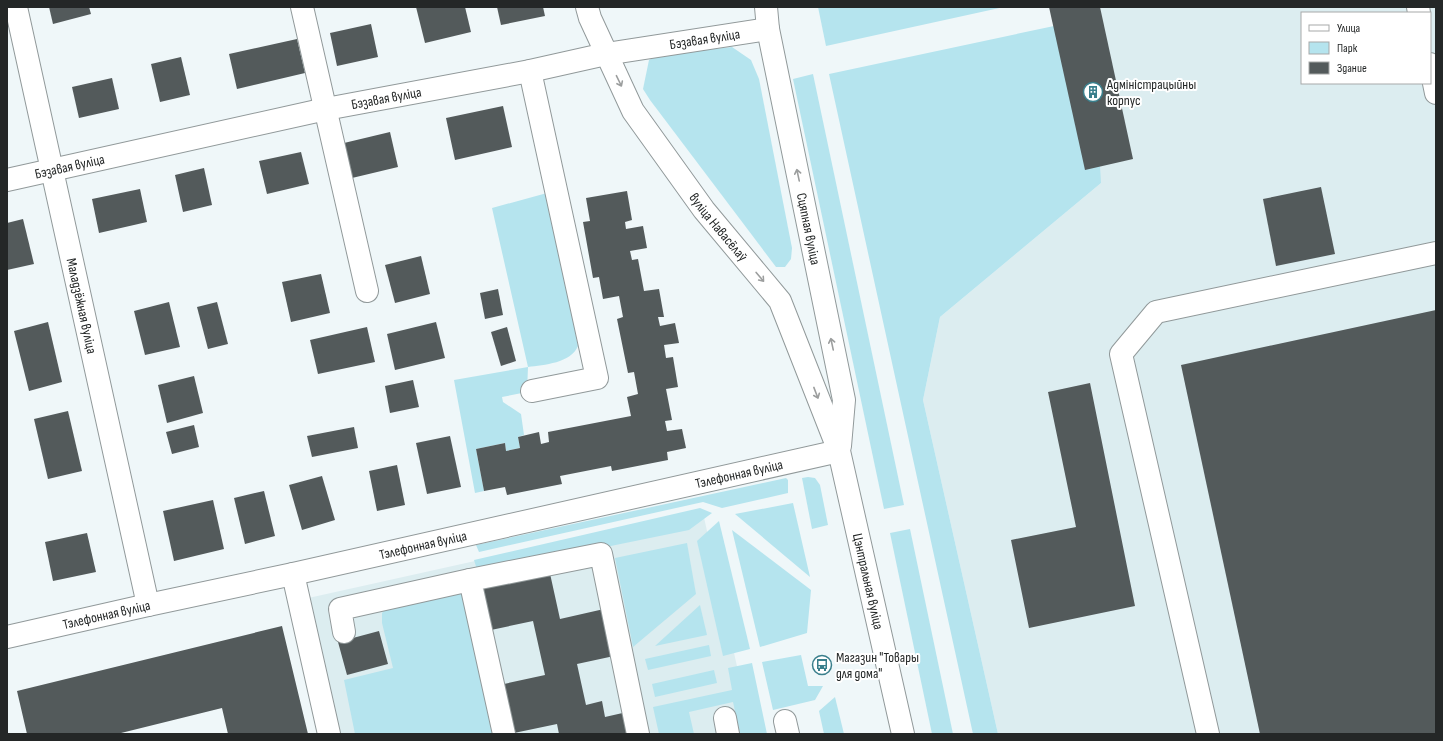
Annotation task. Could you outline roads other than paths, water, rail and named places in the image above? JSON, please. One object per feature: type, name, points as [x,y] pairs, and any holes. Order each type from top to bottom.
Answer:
[{"type":"street","name":"Маладзёжная вуліца","points":[[16,7],[148,605]]},
{"type":"street","points":[[302,7],[367,291]]},
{"type":"street","name":"вуліца Навасёлаў","points":[[587,7],[590,18],[633,111],[704,210],[780,301],[839,452]]},
{"type":"street","name":"Сцяпная вуліца","points":[[766,7],[768,29],[844,400],[839,452]]},
{"type":"street","name":"Бэзавая вуліца","points":[[7,180],[326,109],[530,71],[606,54],[768,29]]},
{"type":"street","points":[[1431,69],[1436,93]]},
{"type":"street","points":[[530,71],[597,378],[532,391]]},
{"type":"street","points":[[1208,734],[1121,354],[1156,312],[1436,253]]},
{"type":"street","name":"Тэлефонная вуліца","points":[[7,637],[839,452]]},
{"type":"street","name":"Цэнтральная вуліца","points":[[839,452],[903,734]]},
{"type":"street","points":[[344,632],[340,609],[470,580],[600,554],[638,734]]},
{"type":"street","points":[[293,574],[329,734]]},
{"type":"street","points":[[470,580],[504,734]]},
{"type":"place","name":"Адміністрацыйны корпус","points":[[1093,92]]},
{"type":"place","name":"Магазин \"Товары для дома\"","points":[[822,665]]}]
